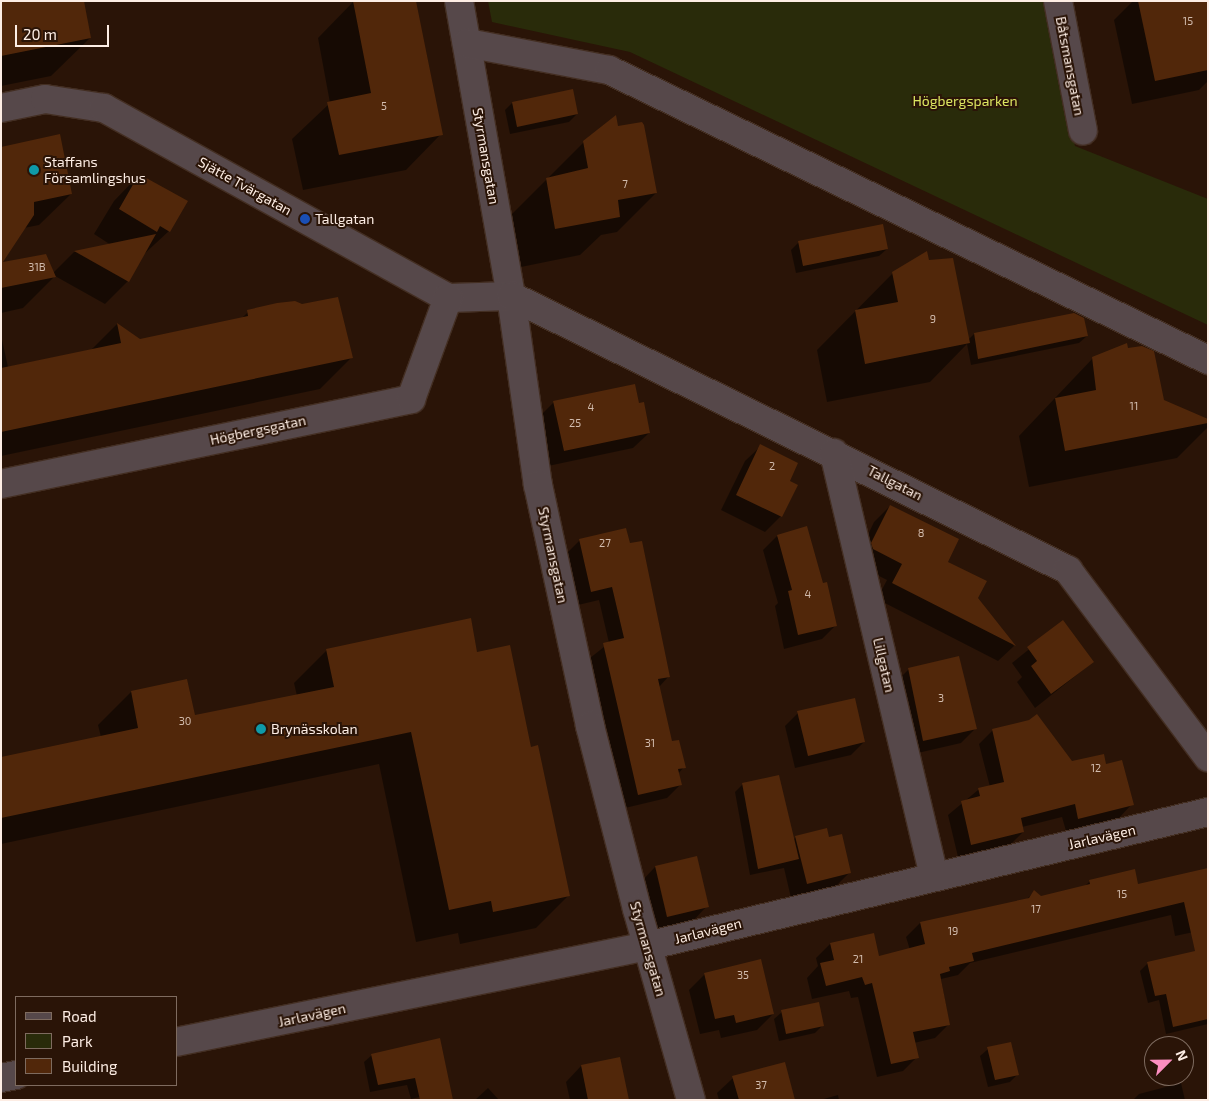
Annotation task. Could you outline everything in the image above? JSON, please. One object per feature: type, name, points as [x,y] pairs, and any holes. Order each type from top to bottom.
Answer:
[{"type":"street","name":"Styrmansgatan","points":[[459,1],[511,296],[538,485],[590,726],[647,946],[691,1100]]},
{"type":"street","name":"Båtsmansgatan","points":[[1058,1],[1083,131]]},
{"type":"street","points":[[467,44],[609,70],[1208,360]]},
{"type":"street","name":"Sjätte Tvärgatan","points":[[1,108],[45,99],[104,108],[448,298]]},
{"type":"street","points":[[448,298],[511,296]]},
{"type":"street","name":"Tallgatan","points":[[511,296],[834,453],[1068,570],[1208,757]]},
{"type":"street","name":"Högbergsgatan","points":[[1,484],[411,399],[448,298]]},
{"type":"street","name":"Lillgatan","points":[[834,453],[934,876]]},
{"type":"street","name":"Jarlavägen","points":[[178,1042],[647,946],[1208,812]]},
{"type":"street","points":[[1,1078],[15,1075]]},
{"type":"green space","name":"Högbergsparken","points":[[488,1],[1048,1],[1075,146],[1208,199],[1208,325],[630,52],[492,22]]},
{"type":"building","points":[[1,1],[84,1],[91,38],[1,56]]},
{"type":"building","points":[[353,1],[416,1],[443,135],[339,155],[327,102],[371,93]]},
{"type":"building","points":[[1138,1],[1208,1],[1208,70],[1155,81]]},
{"type":"building","points":[[573,89],[578,114],[517,127],[512,102]]},
{"type":"building","points":[[616,115],[618,126],[642,122],[644,125],[657,193],[618,200],[620,217],[555,229],[546,178],[588,168],[583,141]]},
{"type":"building","name":"Staffans Församlingshus","points":[[60,134],[72,194],[34,202],[34,215],[3,262],[46,254],[56,277],[1,288],[1,147]]},
{"type":"building","points":[[139,174],[188,201],[170,232],[160,226],[157,232],[119,209]]},
{"type":"building","points":[[883,224],[888,249],[803,266],[798,241]]},
{"type":"building","points":[[156,234],[129,282],[74,251]]},
{"type":"building","points":[[927,251],[929,260],[953,258],[970,343],[865,364],[855,310],[898,302],[892,272]]},
{"type":"building","points":[[338,297],[353,358],[1,432],[1,368],[121,343],[117,323],[140,339],[248,316],[247,310],[277,303],[295,301],[302,304]]},
{"type":"building","points":[[1074,313],[1084,318],[1088,336],[978,359],[974,333]]},
{"type":"building","points":[[1127,343],[1128,348],[1142,346],[1154,351],[1164,400],[1208,419],[1208,423],[1065,451],[1055,398],[1096,390],[1092,357]]},
{"type":"building","points":[[635,384],[639,403],[644,402],[650,433],[564,451],[553,401]]},
{"type":"building","points":[[760,444],[798,463],[790,481],[798,485],[782,517],[736,495]]},
{"type":"building","points":[[890,505],[959,539],[948,562],[987,581],[978,598],[1016,646],[892,583],[902,564],[873,549],[871,543]]},
{"type":"building","points":[[807,526],[823,583],[827,582],[837,626],[798,635],[788,591],[792,590],[777,535]]},
{"type":"building","points":[[626,528],[630,543],[642,541],[670,677],[658,679],[672,741],[679,740],[686,768],[678,769],[682,785],[638,795],[603,643],[624,638],[612,587],[591,592],[579,539]]},
{"type":"building","points":[[471,618],[477,652],[510,645],[531,747],[538,745],[570,896],[493,912],[491,901],[449,910],[411,732],[1,818],[1,757],[138,728],[131,691],[187,679],[195,715],[334,687],[326,649]]},
{"type":"building","points":[[1063,620],[1094,662],[1051,694],[1031,666],[1037,661],[1027,647]]},
{"type":"building","points":[[959,656],[977,729],[923,741],[908,668]]},
{"type":"building","points":[[855,698],[865,742],[808,756],[797,711]]},
{"type":"building","points":[[1037,714],[1072,761],[1104,754],[1106,764],[1122,760],[1134,805],[1078,819],[1075,804],[1021,818],[1024,832],[971,845],[961,801],[980,796],[978,788],[1004,782],[992,729],[1029,720]]},
{"type":"building","points":[[779,775],[799,859],[758,869],[742,783]]},
{"type":"building","points":[[827,828],[829,837],[842,834],[851,873],[807,884],[795,836]]},
{"type":"building","points":[[697,856],[709,907],[667,917],[655,866]]},
{"type":"building","points":[[1208,868],[1208,1019],[1173,1027],[1166,994],[1155,996],[1147,962],[1195,951],[1184,902],[972,953],[974,961],[949,967],[950,971],[940,974],[950,1025],[913,1032],[919,1058],[891,1064],[872,983],[865,985],[862,977],[826,986],[820,963],[834,960],[830,943],[874,933],[879,956],[925,944],[920,922],[1029,898],[1034,890],[1041,896],[1090,884],[1089,880],[1135,869],[1138,884]]},
{"type":"building","points":[[761,959],[774,1014],[736,1023],[734,1015],[715,1019],[704,973]]},
{"type":"building","points":[[819,1002],[824,1026],[786,1034],[781,1010]]},
{"type":"building","points":[[440,1038],[453,1100],[420,1100],[415,1078],[378,1085],[371,1054]]},
{"type":"building","points":[[1011,1042],[1019,1075],[995,1080],[987,1047]]},
{"type":"building","points":[[620,1057],[629,1100],[588,1100],[581,1065]]},
{"type":"building","points":[[785,1062],[795,1100],[739,1100],[732,1076]]},
{"type":"place","name":"Staffans Församlingshus","points":[[34,170]]},
{"type":"place","name":"Tallgatan","points":[[305,219]]},
{"type":"place","name":"Brynässkolan","points":[[261,729]]}]
